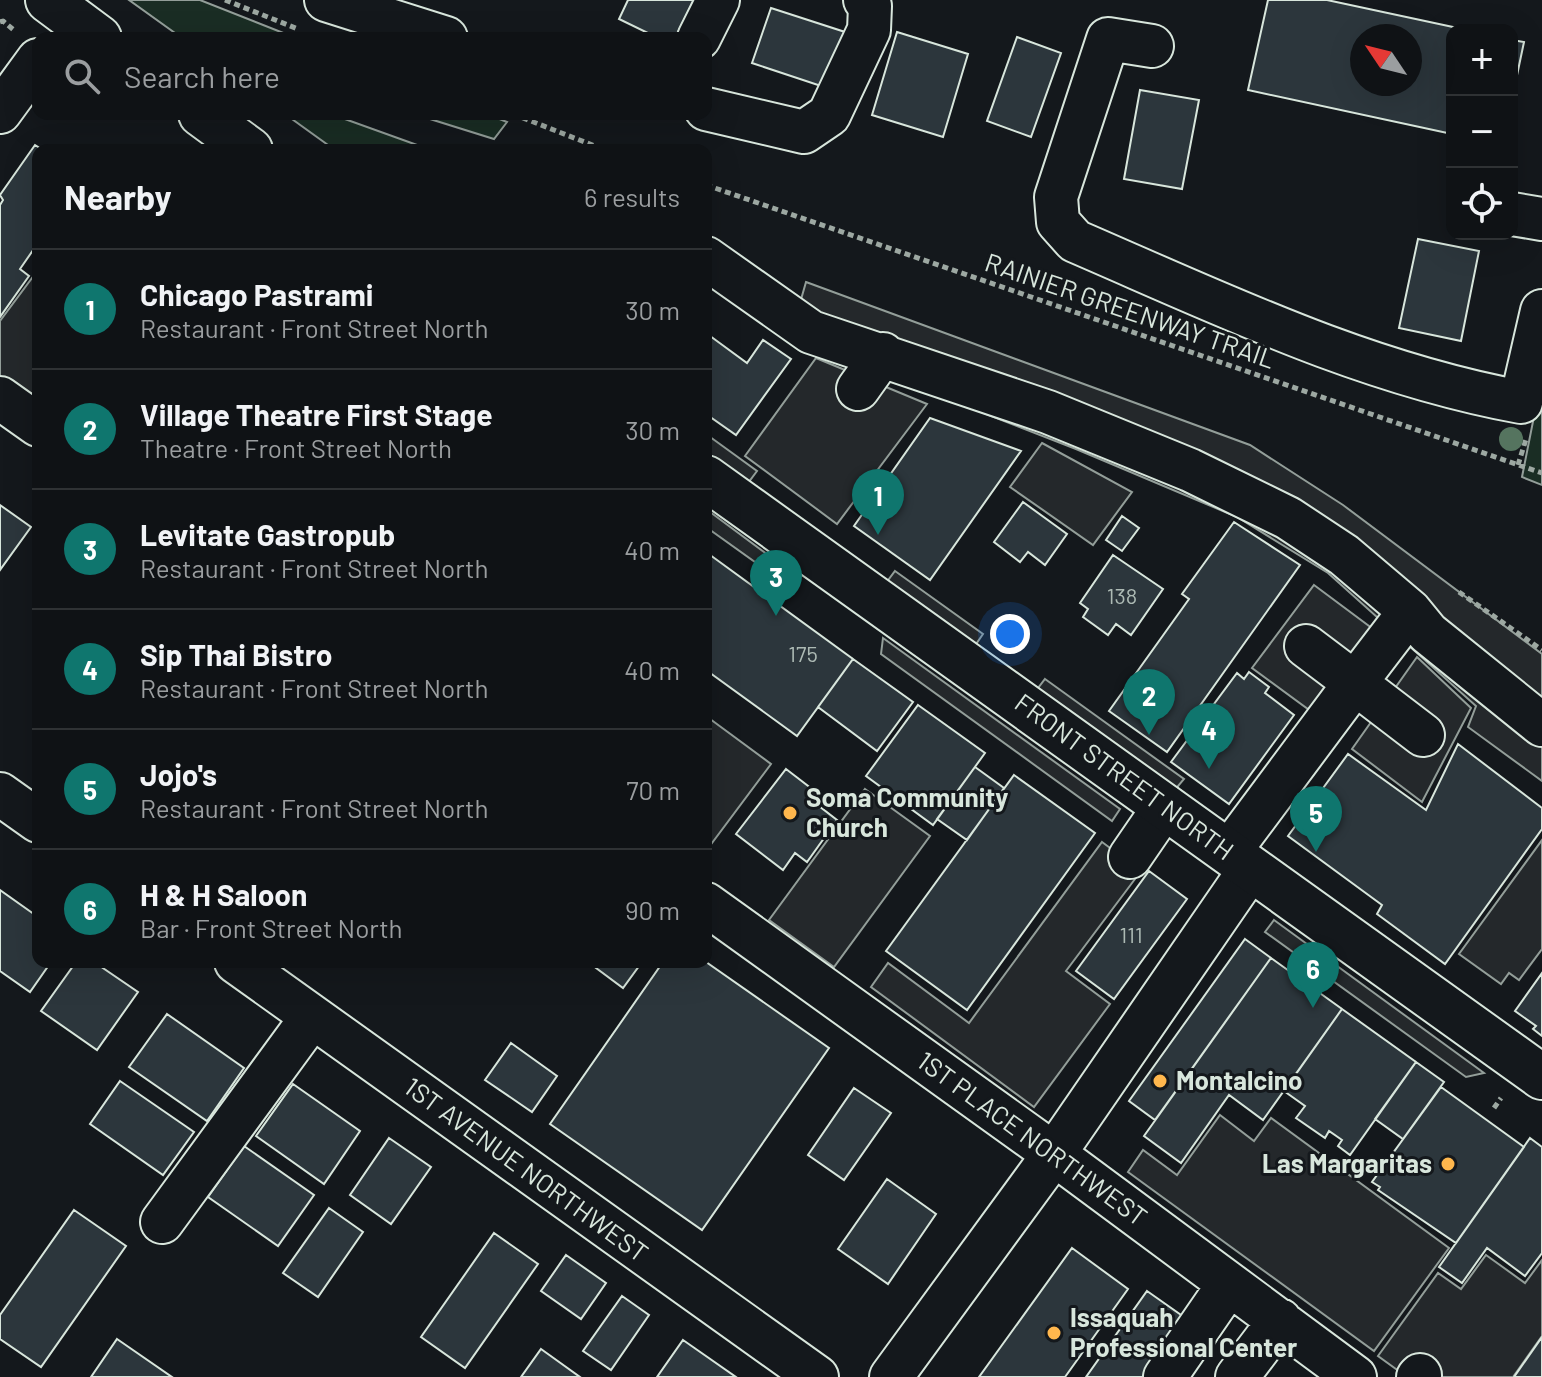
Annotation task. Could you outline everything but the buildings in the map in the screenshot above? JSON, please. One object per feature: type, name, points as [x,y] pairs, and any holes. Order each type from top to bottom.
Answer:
[{"type":"main road","points":[[209,120],[242,144]]},
{"type":"main road","name":"FRONT STREET NORTH","points":[[712,482],[1542,1077]]},
{"type":"street","points":[[702,32],[718,0]]},
{"type":"street","points":[[712,110],[804,132],[829,115],[869,30],[870,6],[865,0]]},
{"type":"street","points":[[317,16],[438,23]]},
{"type":"street","points":[[1152,46],[1108,39],[1056,197],[1058,222],[1075,241],[1309,342],[1396,373],[1530,388],[1542,311]]},
{"type":"street","points":[[1518,215],[1542,219]]},
{"type":"street","points":[[712,262],[811,332],[883,354],[1093,446],[1214,480],[1288,518],[1344,555],[1410,611],[1428,633],[1542,725]]},
{"type":"street","points":[[858,389],[883,354]]},
{"type":"street","points":[[0,398],[32,421]]},
{"type":"street","points":[[891,1377],[1054,1154],[1355,683],[1410,611]]},
{"type":"street","points":[[1306,646],[1423,735]]},
{"type":"street","points":[[0,794],[32,817]]},
{"type":"street","points":[[1130,857],[1165,806]]},
{"type":"street","name":"1ST PLACE NORTHWEST","points":[[712,908],[973,1080],[1054,1154],[1192,1242],[1240,1280],[1280,1320],[1325,1332],[1355,1377]]},
{"type":"street","name":"1ST AVENUE NORTHWEST","points":[[244,968],[817,1377]]},
{"type":"street","points":[[162,1222],[312,1017]]},
{"type":"street","points":[[1165,1377],[1240,1280]]},
{"type":"street","points":[[1237,1377],[1280,1320]]},
{"type":"path","points":[[225,0],[317,16]]},
{"type":"path","points":[[0,22],[13,75]]},
{"type":"path","points":[[528,120],[590,144]]},
{"type":"path","name":"RAINIER GREENWAY TRAIL","points":[[712,187],[1542,473]]},
{"type":"path","points":[[1459,592],[1542,650]]},
{"type":"green space","points":[[129,0],[200,0],[281,32],[174,32]]},
{"type":"green space","points":[[293,120],[348,120],[414,144],[327,144]]},
{"type":"green space","points":[[433,120],[507,122],[494,139]]},
{"type":"green space","points":[[1542,376],[1542,485],[1522,477]]},
{"type":"shaded area","points":[[32,278],[32,400],[0,376],[0,321]]},
{"type":"shaded area","points":[[806,282],[1250,445],[1343,505],[1542,654],[1542,781],[1468,727],[1476,706],[1328,573],[1237,517],[1076,449],[790,338]]},
{"type":"shaded area","points":[[816,358],[927,404],[837,524],[745,456]]},
{"type":"shaded area","points":[[712,438],[757,471],[748,483],[712,456]]},
{"type":"shaded area","points":[[1042,443],[1132,492],[1093,545],[1010,487]]},
{"type":"shaded area","points":[[712,513],[791,572],[783,582],[712,531]]},
{"type":"shaded area","points":[[895,571],[983,634],[974,647],[886,583]]},
{"type":"shaded area","points":[[1314,585],[1373,629],[1312,712],[1252,668]]},
{"type":"shaded area","points":[[883,638],[1120,809],[1112,821],[881,654]]},
{"type":"shaded area","points":[[1417,657],[1471,708],[1422,802],[1352,749]]},
{"type":"shaded area","points":[[1045,679],[1184,779],[1178,786],[1179,795],[1035,692]]},
{"type":"shaded area","points":[[712,720],[771,764],[712,843]]},
{"type":"shaded area","points":[[865,789],[930,836],[834,967],[769,920]]},
{"type":"shaded area","points":[[1542,840],[1542,949],[1519,980],[1509,973],[1501,984],[1459,954]]},
{"type":"shaded area","points":[[1102,842],[1141,871],[1066,971],[1110,1004],[1034,1107],[871,987],[888,963],[969,1023]]},
{"type":"shaded area","points":[[1274,920],[1484,1073],[1466,1077],[1265,932]]},
{"type":"shaded area","points":[[1220,1115],[1254,1141],[1271,1118],[1449,1248],[1374,1351],[1128,1172],[1143,1150],[1177,1175]]},
{"type":"shaded area","points":[[1486,1255],[1525,1283],[1542,1260],[1542,1336],[1513,1377],[1407,1377],[1378,1356],[1438,1273],[1461,1289]]},
{"type":"place","name":"Chicago Pastrami","points":[[878,535]]},
{"type":"place","name":"Levitate Gastropub","points":[[776,616]]},
{"type":"place","name":"Village Theatre First Stage","points":[[1149,735]]},
{"type":"place","name":"Sip Thai Bistro","points":[[1209,769]]},
{"type":"place","name":"Soma Community Church","points":[[790,813]]},
{"type":"place","name":"Jojo's","points":[[1316,852]]},
{"type":"place","name":"H & H Saloon","points":[[1313,1008]]},
{"type":"place","name":"Montalcino","points":[[1160,1081]]},
{"type":"place","name":"Las Margaritas","points":[[1448,1164]]},
{"type":"place","name":"Issaquah Professional Center","points":[[1054,1333]]}]
